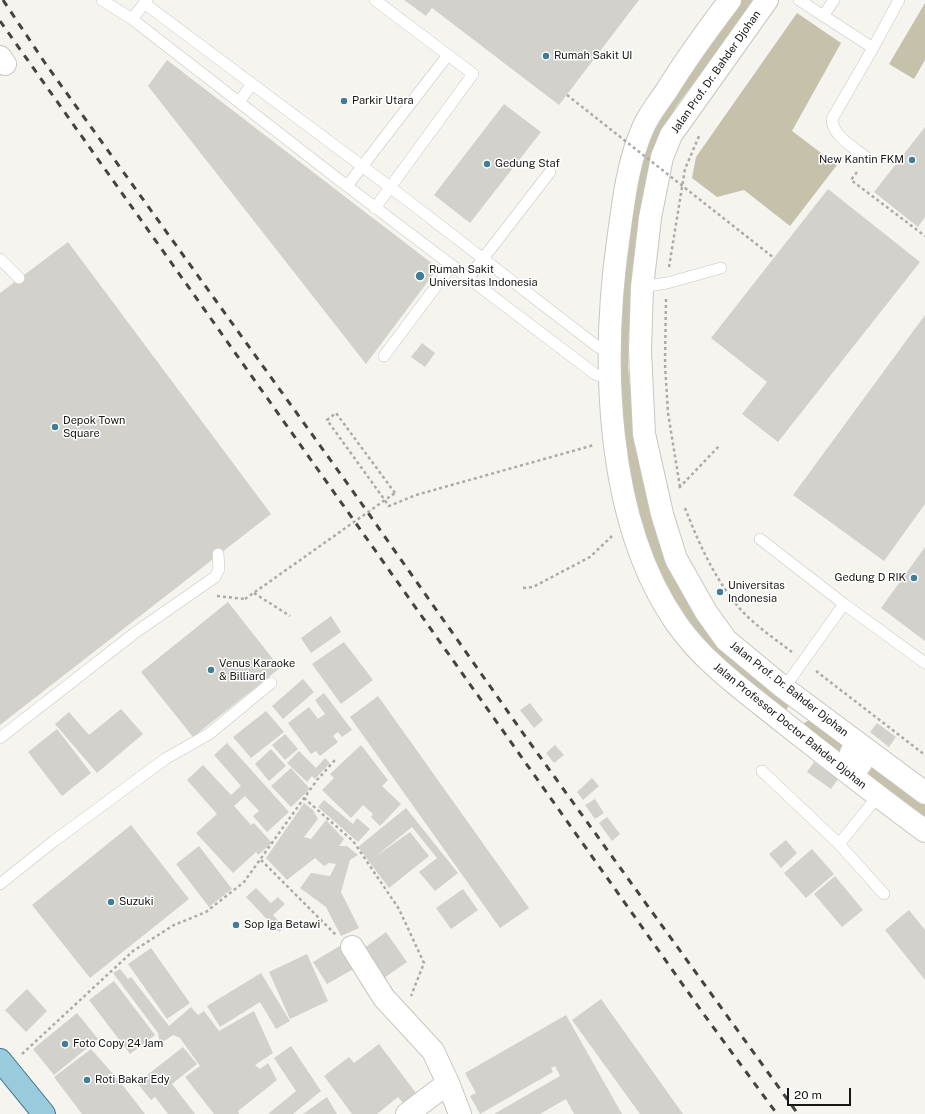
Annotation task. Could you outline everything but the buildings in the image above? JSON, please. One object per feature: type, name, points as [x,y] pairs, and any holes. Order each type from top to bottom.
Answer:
[{"type":"main road","points":[[4,1064],[44,1114]]},
{"type":"street","name":"Jalan Professor Doctor Bahder Djohan","points":[[730,0],[687,58],[644,126],[633,155],[624,197],[614,268],[608,352],[618,463],[630,520],[650,575],[677,625],[712,664],[854,778],[925,831]]},
{"type":"street","name":"Jalan Prof. Dr. Bahder Djohan","points":[[767,0],[671,135],[662,157],[650,218],[642,287],[640,351],[644,434],[659,503],[676,559],[706,612],[726,640],[784,688],[856,740],[925,793]]},
{"type":"street","points":[[789,727],[806,704]]},
{"type":"street","points":[[854,778],[864,764],[848,752],[856,740]]},
{"type":"street","points":[[352,947],[384,998],[433,1051],[460,1114]]},
{"type":"street","points":[[407,1114],[448,1083]]},
{"type":"lane","points":[[102,0],[132,19],[375,208],[595,374],[610,380]]},
{"type":"lane","points":[[374,0],[473,74],[375,208]]},
{"type":"lane","points":[[799,0],[873,48]]},
{"type":"lane","points":[[823,16],[834,0]]},
{"type":"lane","points":[[867,158],[836,133],[832,127],[832,119],[899,0]]},
{"type":"lane","points":[[132,19],[145,2],[598,347],[608,352]]},
{"type":"lane","points":[[347,186],[448,55]]},
{"type":"lane","points":[[239,102],[252,84]]},
{"type":"lane","points":[[468,278],[550,172]]},
{"type":"lane","points":[[0,259],[19,278]]},
{"type":"lane","points":[[384,356],[452,266]]},
{"type":"lane","points":[[642,287],[722,268]]},
{"type":"lane","points":[[760,539],[844,604],[925,663]]},
{"type":"lane","points":[[0,738],[136,632],[215,577],[219,568],[218,554]]},
{"type":"lane","points":[[784,688],[844,604]]},
{"type":"lane","points":[[0,884],[54,841],[165,759],[209,734],[271,683]]},
{"type":"lane","points":[[762,771],[839,844],[884,894]]},
{"type":"lane","points":[[839,844],[878,796]]},
{"type":"path","points":[[567,96],[774,258]]},
{"type":"path","points":[[682,494],[668,413],[665,364],[667,282],[685,169],[700,134]]},
{"type":"path","points":[[867,158],[851,180],[925,236]]},
{"type":"path","points":[[214,595],[245,599],[382,502],[389,498],[395,494],[336,413],[327,420],[380,494],[385,500],[390,506],[416,495],[597,444]]},
{"type":"path","points":[[659,503],[680,488],[720,445]]},
{"type":"path","points":[[683,501],[695,532],[725,590],[743,612],[925,755]]},
{"type":"path","points":[[523,588],[533,587],[590,557],[630,520]]},
{"type":"path","points":[[254,593],[290,616]]},
{"type":"path","points":[[4,1064],[133,951],[174,925],[206,912],[244,882],[304,798],[335,760]]},
{"type":"path","points":[[304,798],[353,842],[399,909],[424,963],[402,1018]]},
{"type":"path","points":[[261,860],[342,941],[352,947]]},
{"type":"shaded area","points":[[740,0],[756,0],[677,105],[665,125],[646,177],[629,331],[628,367],[635,437],[651,516],[657,535],[671,566],[790,703],[787,709],[782,709],[709,651],[673,602],[645,541],[633,491],[619,403],[622,274],[638,177],[654,123]]},
{"type":"shaded area","points":[[925,3],[925,60],[914,79],[889,64]]},
{"type":"shaded area","points":[[797,13],[841,43],[792,131],[837,165],[790,226],[744,190],[717,197],[692,178],[696,157]]},
{"type":"shaded area","points":[[809,720],[925,804],[925,817],[825,743],[803,724]]},
{"type":"railway","points":[[3,0],[45,63],[352,490],[525,736],[798,1114]]},
{"type":"railway","points":[[0,21],[705,1016],[777,1114]]},
{"type":"place","name":"Rumah Sakit UI","points":[[546,56]]},
{"type":"place","name":"Parkir Utara","points":[[344,101]]},
{"type":"place","name":"New Kantin FKM","points":[[912,160]]},
{"type":"place","name":"Gedung Staf","points":[[487,164]]},
{"type":"place","name":"Rumah Sakit Universitas Indonesia","points":[[420,276]]},
{"type":"place","name":"Depok Town Square","points":[[55,427]]},
{"type":"place","name":"Gedung D RIK","points":[[914,578]]},
{"type":"place","name":"Universitas Indonesia","points":[[720,592]]},
{"type":"place","name":"Venus Karaoke & Billiard","points":[[211,670]]},
{"type":"place","name":"Suzuki","points":[[111,902]]},
{"type":"place","name":"Sop Iga Betawi","points":[[236,925]]},
{"type":"place","name":"Foto Copy 24 Jam","points":[[65,1044]]},
{"type":"place","name":"Roti Bakar Edy","points":[[87,1080]]}]
